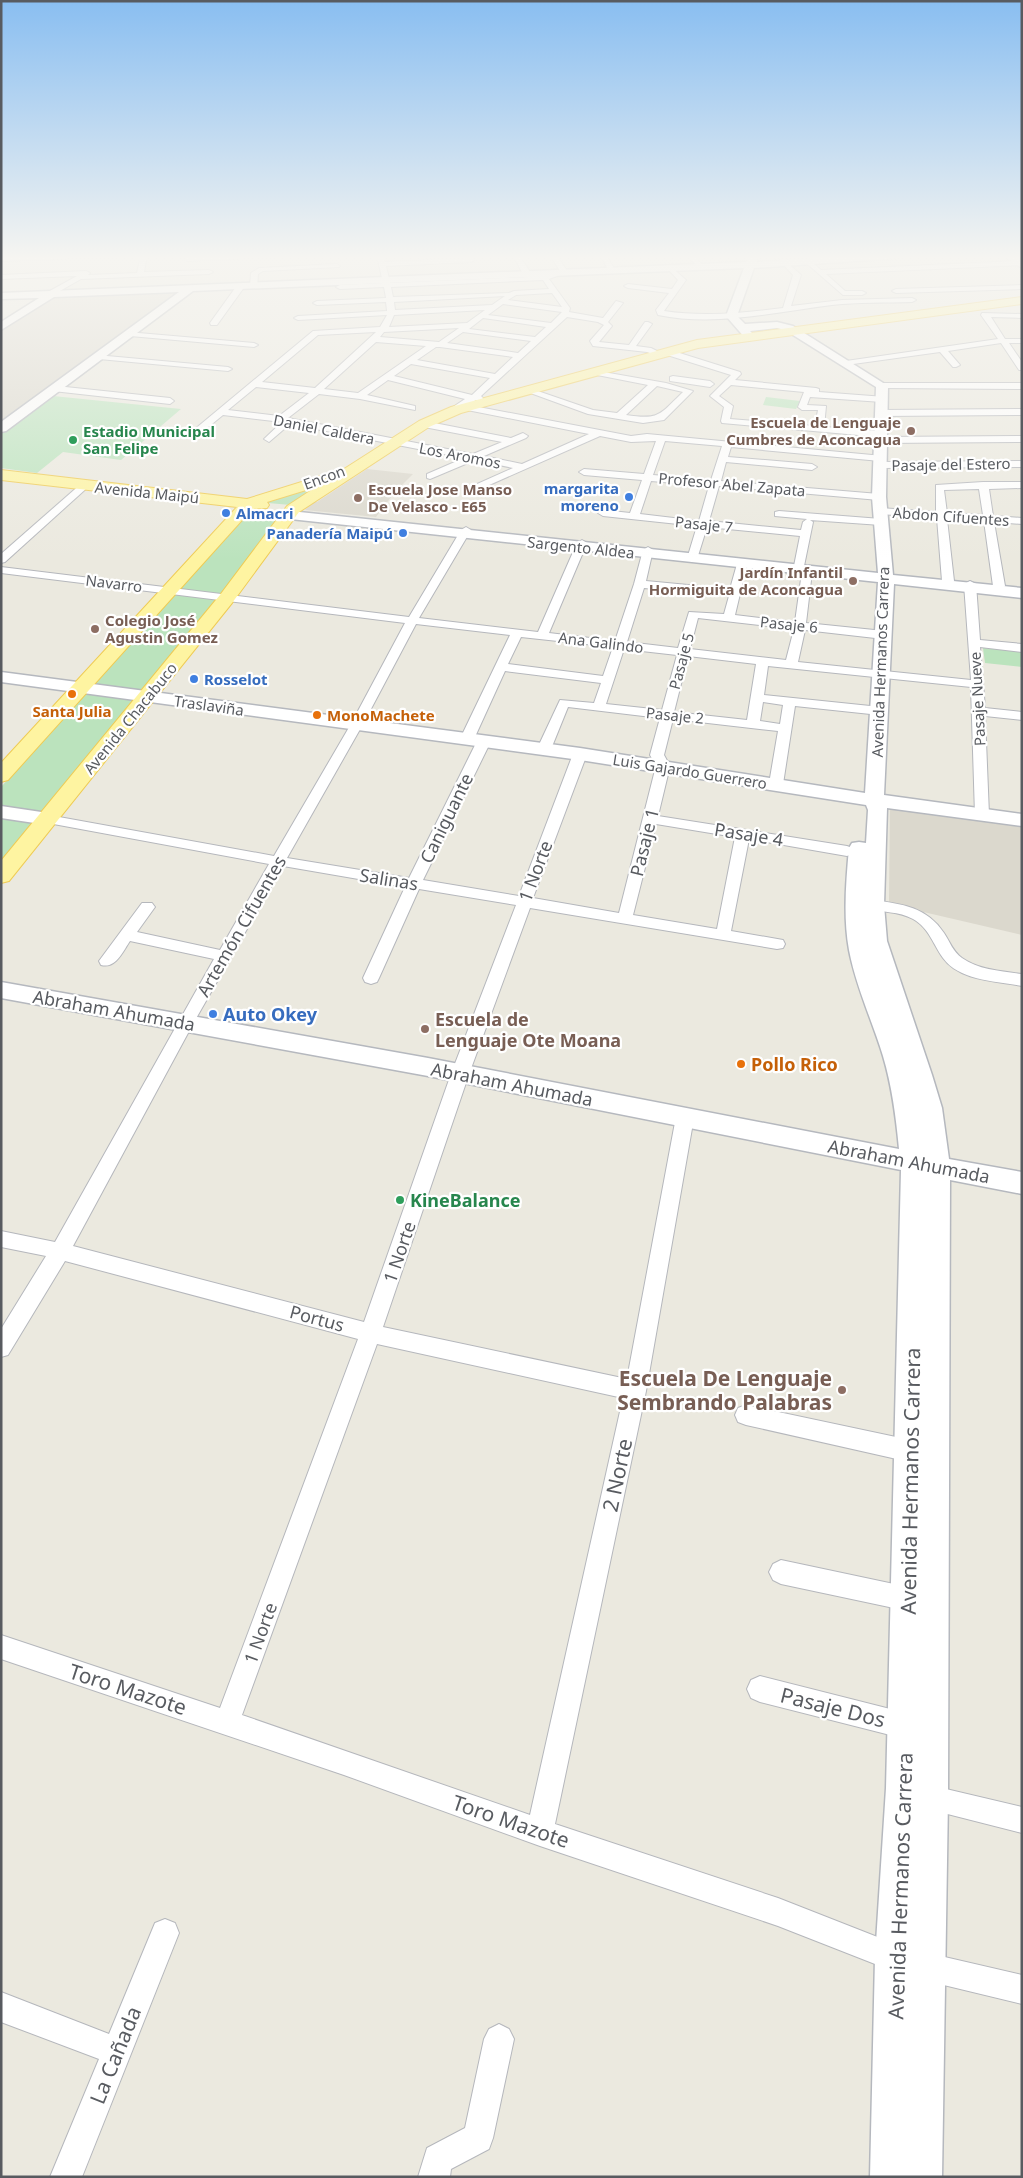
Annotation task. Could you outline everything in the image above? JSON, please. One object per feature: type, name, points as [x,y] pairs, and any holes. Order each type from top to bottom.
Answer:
[{"type":"main road","name":"Encon","points":[[291,512],[424,424],[460,408],[530,391],[650,357]]},
{"type":"main road","name":"Encon","points":[[245,507],[280,492],[324,480],[396,443]]},
{"type":"main road","name":"Avenida Maipú","points":[[1,475],[83,488]]},
{"type":"main road","name":"Avenida Maipú","points":[[1,480],[291,512]]},
{"type":"main road","points":[[1,776],[245,507]]},
{"type":"main road","name":"Avenida Chacabuco","points":[[1,876],[226,599],[291,512]]},
{"type":"street","points":[[1,428],[99,357]]},
{"type":"street","points":[[198,431],[287,357]]},
{"type":"street","points":[[269,439],[285,420],[317,391],[321,382],[352,357]]},
{"type":"street","points":[[360,396],[417,357]]},
{"type":"street","points":[[460,408],[474,398],[519,357]]},
{"type":"street","points":[[676,357],[737,374],[714,396],[714,398],[730,406],[725,421],[819,429],[880,437],[1022,439]]},
{"type":"street","points":[[837,357],[846,362],[882,399]]},
{"type":"street","points":[[846,362],[889,357]]},
{"type":"street","points":[[949,357],[956,365]]},
{"type":"street","points":[[1013,357],[1022,368]]},
{"type":"street","points":[[170,364],[177,358]]},
{"type":"street","points":[[96,359],[170,364],[224,371],[96,359]]},
{"type":"street","points":[[410,361],[497,377]]},
{"type":"street","points":[[595,372],[611,377],[689,391]]},
{"type":"street","points":[[265,374],[282,376]]},
{"type":"street","points":[[387,377],[474,398],[492,400]]},
{"type":"street","points":[[530,391],[618,420],[643,420],[661,418],[689,391],[706,384],[672,379],[664,385]]},
{"type":"street","points":[[728,382],[1022,412]]},
{"type":"street","points":[[254,384],[360,396],[412,408]]},
{"type":"street","points":[[469,491],[600,433],[618,420],[654,384]]},
{"type":"street","points":[[882,399],[1022,386]]},
{"type":"street","points":[[56,389],[170,401]]},
{"type":"street","points":[[816,390],[807,394],[802,407],[823,408],[819,429]]},
{"type":"street","name":"Avenida Hermanos Carrera","points":[[882,399],[880,510],[886,577],[874,800],[878,810],[873,905],[876,941],[929,1108],[910,1452],[905,1788],[910,1962],[920,2177]]},
{"type":"street","points":[[460,408],[600,433]]},
{"type":"street","name":"Daniel Caldera","points":[[221,412],[285,420],[396,443]]},
{"type":"street","points":[[424,424],[518,439],[430,476]]},
{"type":"street","points":[[532,432],[549,424]]},
{"type":"street","name":"Pasaje del Estero","points":[[600,433],[631,439],[647,437],[814,452],[880,462],[1022,464]]},
{"type":"street","points":[[634,516],[661,439]]},
{"type":"street","name":"Los Aromos","points":[[396,443],[523,467]]},
{"type":"street","points":[[693,557],[726,444]]},
{"type":"street","points":[[721,459],[809,478],[814,452]]},
{"type":"street","name":"Profesor Abel Zapata","points":[[584,472],[715,482],[781,501],[809,478],[880,510]]},
{"type":"street","points":[[983,485],[999,586]]},
{"type":"street","points":[[948,581],[939,487],[1022,485]]},
{"type":"street","points":[[1,560],[83,488]]},
{"type":"street","points":[[774,530],[781,501],[810,516],[880,510]]},
{"type":"street","name":"Abdon Cifuentes","points":[[880,510],[1022,521]]},
{"type":"street","name":"Sargento Aldea","points":[[291,512],[1022,593]]},
{"type":"street","name":"Pasaje 7","points":[[603,513],[805,533]]},
{"type":"street","points":[[791,664],[800,626],[805,533],[810,516]]},
{"type":"street","name":"Artemón Cifuentes","points":[[1,1348],[60,1251],[186,1022],[357,724],[413,619],[465,532]]},
{"type":"street","points":[[542,635],[581,545]]},
{"type":"street","points":[[599,707],[640,584],[647,552]]},
{"type":"street","name":"Sargento Aldea","points":[[693,557],[742,564],[803,569]]},
{"type":"street","points":[[729,618],[742,564]]},
{"type":"street","name":"Navarro","points":[[1,570],[169,590],[226,599]]},
{"type":"street","name":"Sargento Aldea","points":[[886,577],[948,581],[970,586],[1022,588]]},
{"type":"street","points":[[640,584],[736,593]]},
{"type":"street","name":"Pasaje Nueve","points":[[970,586],[979,711],[982,815]]},
{"type":"street","name":"Ana Galindo","points":[[226,599],[413,619],[881,675],[976,684]]},
{"type":"street","name":"Pasaje 6","points":[[693,614],[884,635]]},
{"type":"street","name":"Pasaje 5","points":[[663,766],[657,754],[693,614]]},
{"type":"street","name":"Caniguante","points":[[371,978],[475,740],[502,667],[518,632]]},
{"type":"street","points":[[974,643],[1022,648]]},
{"type":"street","points":[[753,724],[763,661]]},
{"type":"street","points":[[502,667],[608,680]]},
{"type":"street","name":"Traslaviña","points":[[1,677],[357,724]]},
{"type":"street","points":[[757,698],[880,711]]},
{"type":"street","points":[[776,784],[790,702]]},
{"type":"street","name":"Pasaje 2","points":[[544,749],[564,703],[785,728]]},
{"type":"street","points":[[979,711],[1022,716]]},
{"type":"street","name":"Luis Gajardo Guerrero","points":[[357,724],[580,754],[874,800],[1022,820]]},
{"type":"street","name":"1 Norte","points":[[227,1722],[371,1333],[460,1074],[580,754]]},
{"type":"street","name":"Pasaje 1","points":[[625,918],[663,766]]},
{"type":"street","name":"Avenida Hermanos Carrera","points":[[874,800],[865,804],[862,811],[855,900],[858,939],[863,964],[895,1055],[926,1165],[929,1798],[910,1962],[892,2177]]},
{"type":"street","name":"Salinas","points":[[1,812],[279,861],[777,944]]},
{"type":"street","name":"Pasaje 4","points":[[651,819],[847,851]]},
{"type":"street","points":[[723,935],[743,833]]},
{"type":"street","points":[[873,905],[914,911],[938,934],[945,950],[954,961],[968,970],[1022,980]]},
{"type":"street","points":[[107,961],[147,906]]},
{"type":"street","points":[[127,935],[224,956]]},
{"type":"street","name":"Abraham Ahumada","points":[[1,990],[186,1022],[1022,1182]]},
{"type":"street","name":"2 Norte","points":[[540,1832],[634,1391],[685,1117]]},
{"type":"street","name":"Portus","points":[[1,1239],[60,1251],[371,1333],[634,1391]]},
{"type":"street","points":[[746,1415],[910,1452]]},
{"type":"street","points":[[781,1572],[908,1599]]},
{"type":"street","name":"Toro Mazote","points":[[1,1647],[227,1722],[540,1832],[778,1912],[910,1962],[1022,1990]]},
{"type":"street","name":"Pasaje Dos","points":[[760,1688],[906,1726]]},
{"type":"street","points":[[929,1798],[1022,1820]]},
{"type":"street","name":"La Cañada","points":[[66,2177],[165,1933]]},
{"type":"street","points":[[1,2007],[116,2052]]},
{"type":"street","points":[[434,2177],[438,2159],[478,2138],[499,2039]]},
{"type":"shaded area","points":[[1,357],[93,357],[1,425]]},
{"type":"shaded area","name":"Escuela Jose Manso De Velasco - E65","points":[[367,469],[413,474],[394,493],[376,517],[305,510],[312,502],[317,502]]},
{"type":"shaded area","points":[[890,805],[1022,824],[1022,935],[889,904]]},
{"type":"green space","name":"Estadio Municipal San Felipe","points":[[53,396],[181,409],[121,460],[63,452],[37,473],[1,468],[1,429]]},
{"type":"green space","points":[[766,397],[800,401],[796,409],[763,405]]},
{"type":"green space","points":[[327,482],[291,505],[268,503],[268,501]]},
{"type":"green space","points":[[242,512],[285,517],[1,862],[1,787],[90,689]]},
{"type":"green space","points":[[983,648],[1022,652],[1022,667],[985,663]]},
{"type":"place","name":"Escuela de Lenguaje Cumbres de Aconcagua","points":[[911,431]]},
{"type":"place","name":"Estadio Municipal San Felipe","points":[[73,440]]},
{"type":"place","name":"margarita moreno","points":[[629,497]]},
{"type":"place","name":"Escuela Jose Manso De Velasco - E65","points":[[358,498]]},
{"type":"place","name":"Almacri","points":[[226,513]]},
{"type":"place","name":"Panadería Maipú","points":[[403,533]]},
{"type":"place","name":"Jardín Infantil Hormiguita de Aconcagua","points":[[853,581]]},
{"type":"place","name":"Colegio José Agustin Gomez","points":[[95,629]]},
{"type":"place","name":"Rosselot","points":[[194,679]]},
{"type":"place","name":"Santa Julia","points":[[72,694]]},
{"type":"place","name":"MonoMachete","points":[[317,715]]},
{"type":"place","name":"Auto Okey","points":[[213,1014]]},
{"type":"place","name":"Escuela de Lenguaje Ote Moana","points":[[425,1029]]},
{"type":"place","name":"Pollo Rico","points":[[741,1064]]},
{"type":"place","name":"KineBalance","points":[[400,1200]]},
{"type":"place","name":"Escuela De Lenguaje Sembrando Palabras","points":[[842,1390]]}]
